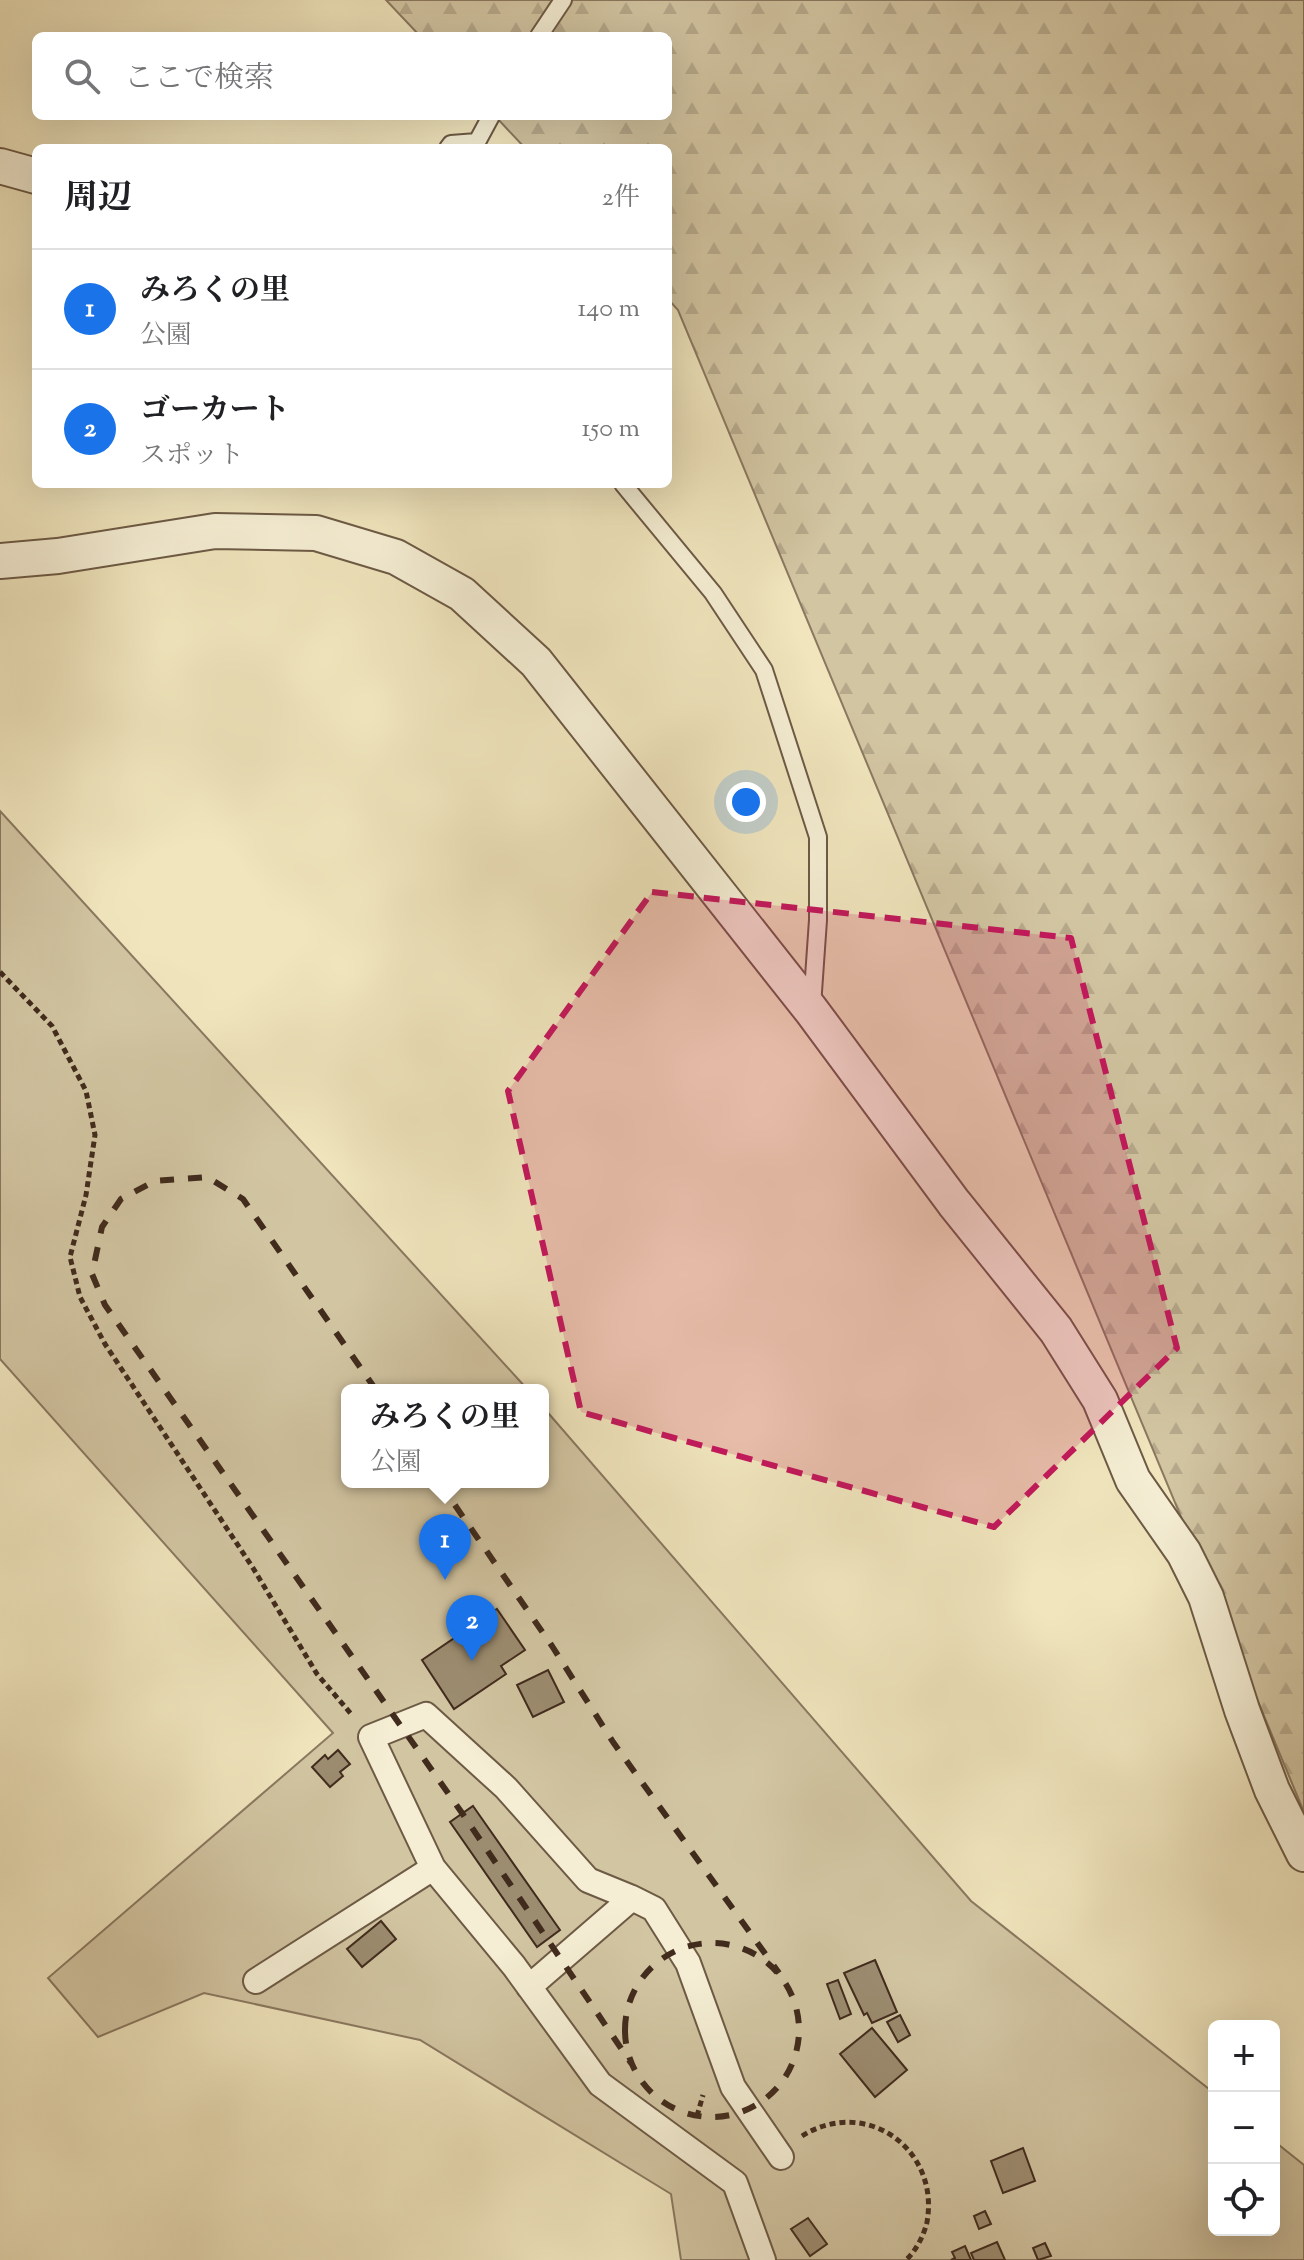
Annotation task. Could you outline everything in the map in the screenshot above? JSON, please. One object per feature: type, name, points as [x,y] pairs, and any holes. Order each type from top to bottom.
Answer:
[{"type":"street","points":[[0,166],[32,175]]},
{"type":"street","points":[[0,561],[58,556],[215,531],[316,533],[396,557],[462,594],[536,662],[811,1010],[954,1203],[1056,1330],[1100,1400],[1133,1480],[1184,1553],[1206,1597],[1272,1790],[1304,1854]]},
{"type":"street","points":[[763,2260],[735,2183],[600,2084],[529,1987],[433,1868],[371,1737],[426,1715],[506,1788],[588,1880],[654,1909],[688,1963],[733,2087],[781,2157]]},
{"type":"street","points":[[256,1981],[433,1868]]},
{"type":"street","points":[[529,1987],[632,1898]]},
{"type":"lane","points":[[542,32],[563,0]]},
{"type":"lane","points":[[451,144],[477,142],[489,120]]},
{"type":"lane","points":[[626,488],[713,593],[764,670],[818,837],[818,920],[811,1010]]},
{"type":"path","points":[[0,972],[52,1026],[86,1091],[95,1135],[86,1195],[70,1257],[80,1297],[105,1344],[253,1568],[317,1674],[371,1737]]},
{"type":"path","points":[[781,2157],[793,2142],[815,2128],[842,2122],[868,2124],[893,2135],[913,2154],[926,2178],[930,2205],[925,2232],[906,2260]]},
{"type":"highlighted area","points":[[652,892],[1071,938],[1177,1348],[994,1527],[581,1412],[508,1091]]},
{"type":"green space","points":[[386,0],[1304,0],[1304,1812],[678,310],[672,303],[672,144],[521,144],[499,120],[672,120],[672,32],[416,32]]},
{"type":"green space","points":[[0,811],[523,1384],[341,1384],[341,1488],[549,1488],[549,1414],[971,1901],[1208,2088],[1208,2236],[1280,2236],[1280,2146],[1304,2165],[1304,2260],[681,2260],[671,2194],[420,2040],[204,1993],[98,2037],[48,1978],[333,1733],[0,1359]]},
{"type":"building","points":[[497,1609],[525,1650],[501,1666],[506,1674],[454,1709],[422,1660]]},
{"type":"building","points":[[548,1670],[564,1702],[533,1717],[517,1685]]},
{"type":"building","points":[[338,1750],[350,1764],[340,1772],[343,1776],[330,1787],[312,1767],[325,1755],[328,1759]]},
{"type":"building","points":[[473,1806],[560,1930],[537,1947],[450,1822]]},
{"type":"building","points":[[381,1921],[396,1939],[362,1967],[347,1949]]},
{"type":"building","points":[[875,1960],[897,2012],[872,2023],[867,2013],[864,2015],[844,1973]]},
{"type":"building","points":[[838,1980],[851,2014],[840,2019],[827,1984]]},
{"type":"building","points":[[900,2015],[910,2035],[898,2042],[887,2022]]},
{"type":"building","points":[[872,2028],[907,2070],[875,2097],[840,2054]]},
{"type":"building","points":[[1023,2148],[1035,2181],[1003,2193],[991,2161]]},
{"type":"building","points":[[985,2211],[991,2224],[979,2229],[974,2216]]},
{"type":"building","points":[[808,2218],[827,2244],[810,2256],[791,2229]]},
{"type":"building","points":[[997,2242],[1005,2260],[974,2260],[971,2253]]},
{"type":"building","points":[[1045,2243],[1051,2256],[1038,2260],[1033,2248]]},
{"type":"building","points":[[965,2246],[971,2260],[951,2260],[955,2258],[952,2252]]},
{"type":"railway","points":[[372,1384],[243,1199],[207,1177],[155,1181],[121,1199],[102,1227],[92,1274],[105,1305],[462,1813],[631,2063]]},
{"type":"railway","points":[[443,1488],[552,1646],[613,1742],[779,1973]]},
{"type":"railway","points":[[712,1943],[745,1949],[774,1968],[793,1997],[799,2030],[793,2063],[774,2092],[745,2111],[712,2117],[679,2111],[650,2092],[631,2063],[625,2030],[631,1997],[650,1968],[679,1949],[712,1943]]},
{"type":"place","name":"みろくの里","points":[[445,1580]]},
{"type":"place","name":"ゴーカート","points":[[472,1661]]}]
